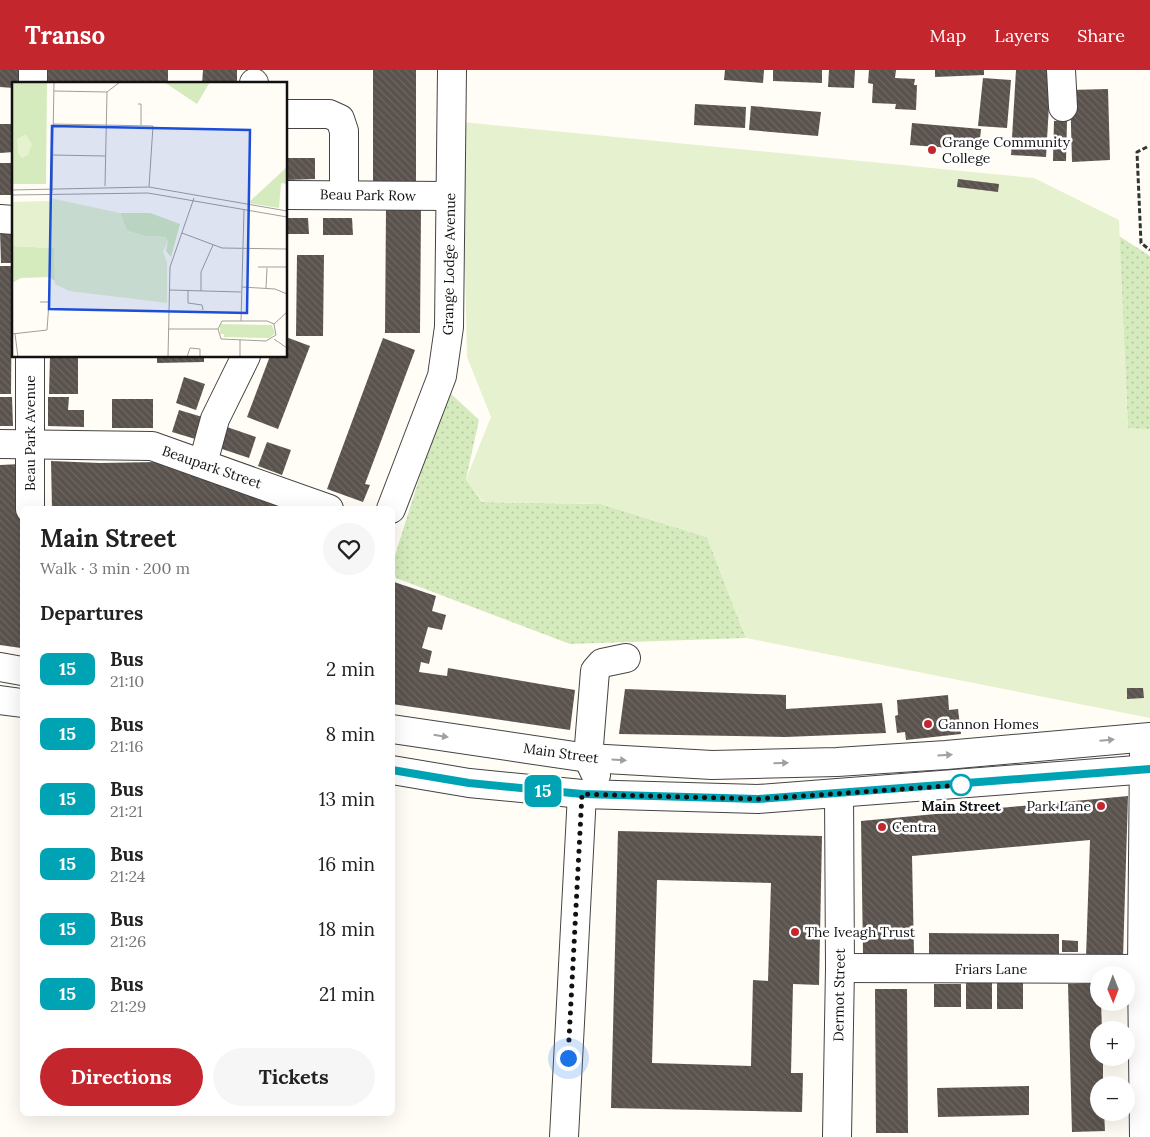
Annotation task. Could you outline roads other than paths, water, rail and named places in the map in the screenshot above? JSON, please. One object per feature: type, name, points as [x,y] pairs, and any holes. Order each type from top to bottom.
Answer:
[{"type":"street","name":"Grange Lodge Avenue","points":[[392,506],[442,376],[449,327],[452,70]]},
{"type":"street","points":[[1061,70],[1063,106]]},
{"type":"street","points":[[288,114],[329,114],[340,119],[344,131],[344,195]]},
{"type":"street","name":"Beau Park Row","points":[[288,195],[450,196]]},
{"type":"street","name":"Beau Park Avenue","points":[[30,358],[30,506]]},
{"type":"street","points":[[203,463],[215,419],[245,358]]},
{"type":"street","name":"Beaupark Street","points":[[0,444],[152,446],[203,463],[314,506]]},
{"type":"street","points":[[564,1137],[593,795],[588,758],[588,669],[602,663],[626,658]]},
{"type":"street","points":[[0,668],[20,671]]},
{"type":"street","points":[[0,700],[20,703]]},
{"type":"street","name":"Main Street","points":[[395,729],[588,758],[712,765],[837,762],[946,755],[1146,737]]},
{"type":"street","points":[[1144,1137],[1142,969],[1147,769],[1146,737]]},
{"type":"street","points":[[395,771],[469,783],[593,795],[758,799],[1147,769]]},
{"type":"street","name":"Dermot Street","points":[[837,1137],[840,968],[839,793]]},
{"type":"street","name":"Friars Lane","points":[[840,968],[1142,969]]},
{"type":"place","name":"Grange Community College","points":[[932,150]]},
{"type":"place","name":"Gannon Homes","points":[[928,724]]},
{"type":"place","name":"Main Street","points":[[961,785]]},
{"type":"place","name":"Park Lane","points":[[1101,806]]},
{"type":"place","name":"Centra","points":[[882,827]]},
{"type":"place","name":"The Iveagh Trust","points":[[795,932]]}]
